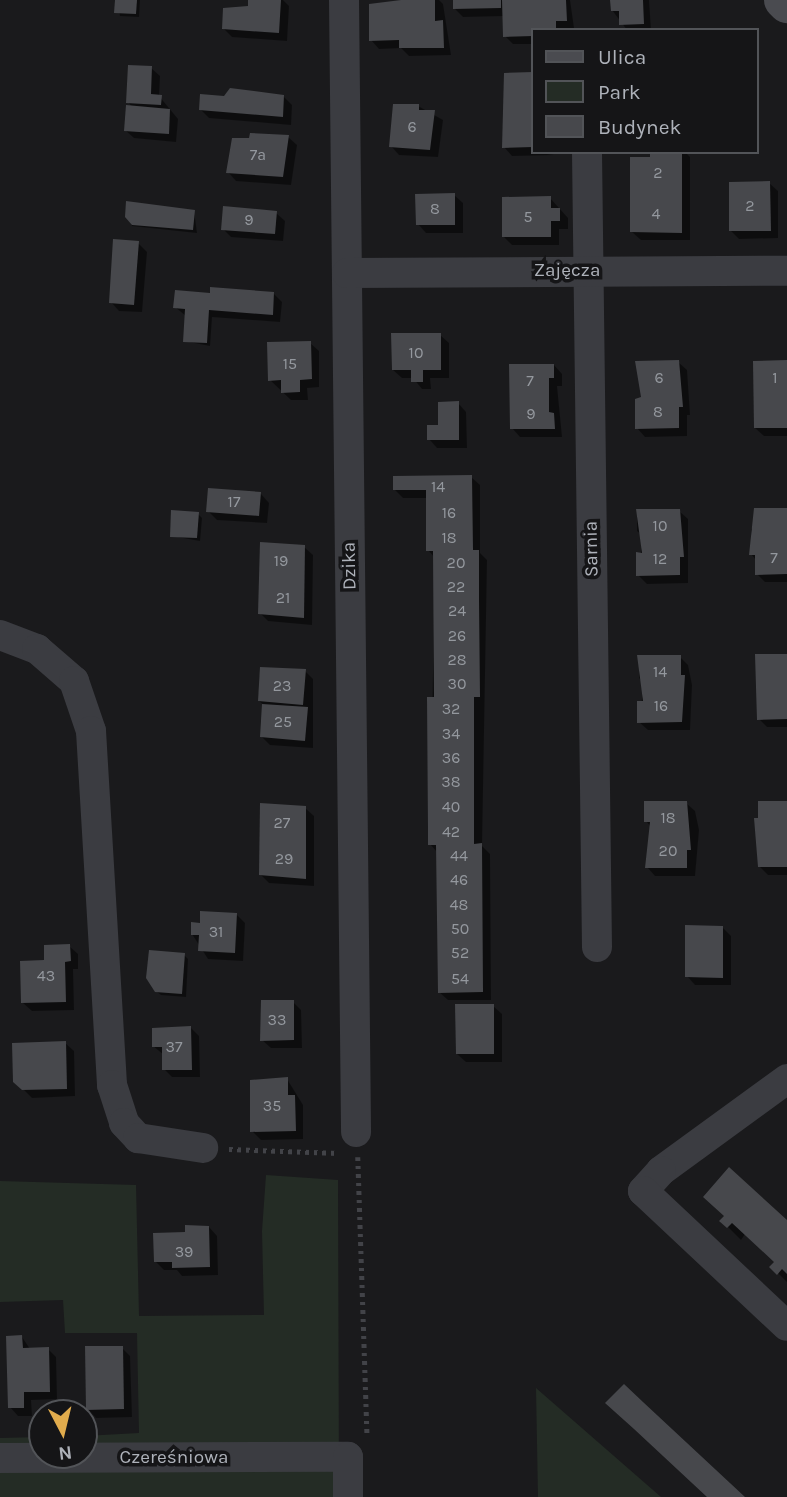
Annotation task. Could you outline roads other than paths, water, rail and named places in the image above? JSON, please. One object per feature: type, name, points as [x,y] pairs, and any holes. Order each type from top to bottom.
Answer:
[{"type":"main road","points":[[783,0],[787,4]]},
{"type":"street","name":"Dzika","points":[[344,0],[357,1143]]},
{"type":"street","name":"Sarnia","points":[[587,154],[597,947]]},
{"type":"street","name":"Zajęcza","points":[[347,273],[787,271]]},
{"type":"street","points":[[0,635],[37,649],[74,681],[91,731],[112,1085],[124,1123],[138,1138],[203,1148]]},
{"type":"street","points":[[787,1079],[661,1171],[643,1191],[787,1326]]},
{"type":"street","name":"Czereśniowa","points":[[0,1458],[348,1457],[348,1497]]}]
